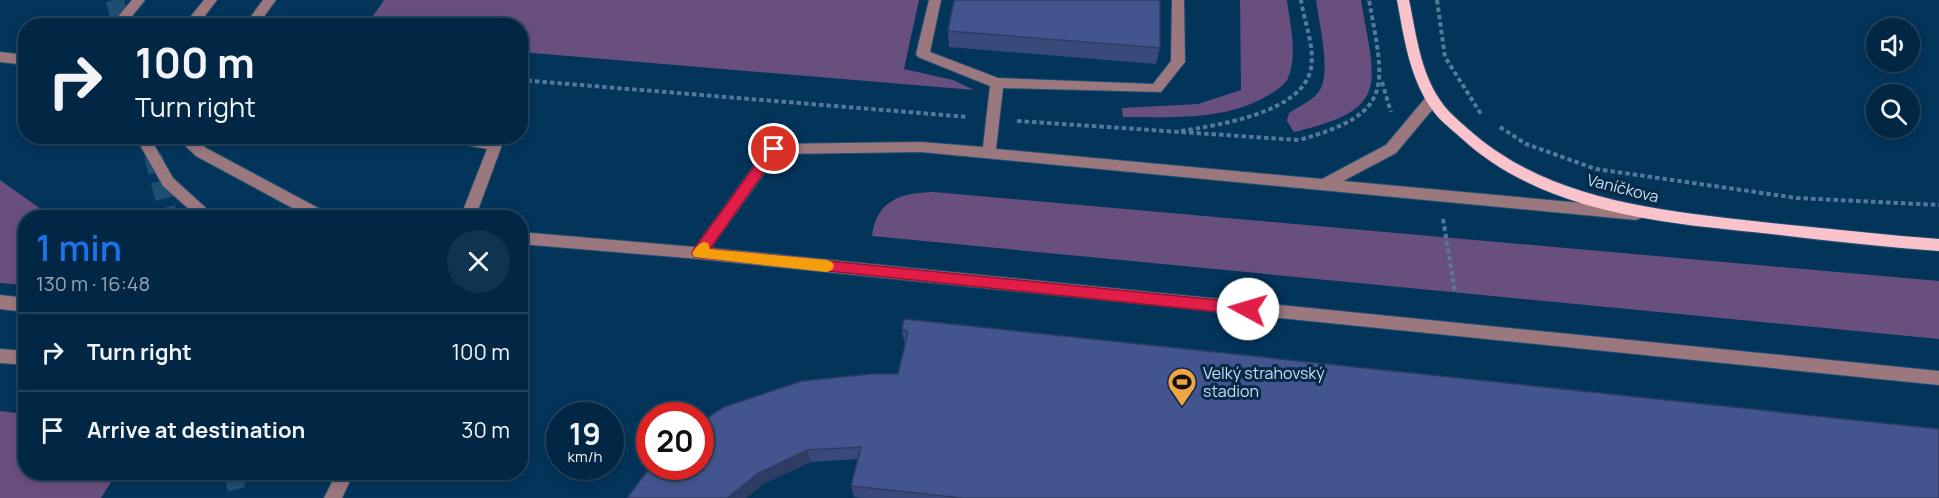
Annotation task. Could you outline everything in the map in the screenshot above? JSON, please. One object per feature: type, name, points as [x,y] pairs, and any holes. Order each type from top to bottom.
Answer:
[{"type":"main road","name":"Vaníčkova","points":[[1403,0],[1418,66],[1432,100],[1466,138],[1501,163],[1550,186],[1591,200],[1669,218],[1939,245]]},
{"type":"street","points":[[123,18],[139,0]]},
{"type":"street","points":[[196,18],[211,0]]},
{"type":"street","points":[[256,18],[270,0]]},
{"type":"street","points":[[935,0],[923,54],[997,83],[1156,89],[1178,62],[1178,0]]},
{"type":"street","points":[[0,57],[18,59]]},
{"type":"street","points":[[989,153],[997,83]]},
{"type":"street","points":[[1323,186],[1390,149],[1432,100]]},
{"type":"street","points":[[147,144],[168,182],[201,210]]},
{"type":"street","points":[[192,144],[201,152],[310,210]]},
{"type":"street","points":[[470,210],[495,146],[485,144]]},
{"type":"street","points":[[699,253],[774,149],[921,147],[1669,218]]},
{"type":"street","points":[[528,239],[699,253],[1939,378]]},
{"type":"street","points":[[0,302],[18,304]]},
{"type":"street","points":[[0,356],[18,357]]},
{"type":"street","points":[[333,498],[341,480]]},
{"type":"path","points":[[1171,133],[1235,121],[1264,112],[1296,94],[1306,82],[1311,70],[1301,0]]},
{"type":"path","points":[[528,81],[1171,133],[1299,140],[1335,130],[1358,118],[1372,105],[1379,92],[1381,80],[1369,0]]},
{"type":"path","points":[[1437,0],[1445,57],[1482,116]]},
{"type":"path","points":[[1491,121],[1526,144],[1596,170],[1797,198],[1939,205]]},
{"type":"path","points":[[1439,195],[1455,292]]},
{"type":"shaded area","points":[[384,0],[919,0],[904,69],[953,80],[974,90],[528,53],[528,18],[386,18],[373,16]]},
{"type":"shaded area","points":[[1240,0],[1287,0],[1292,59],[1291,69],[1284,84],[1255,102],[1219,113],[1181,117],[1123,117],[1122,108],[1198,104],[1241,90]]},
{"type":"shaded area","points":[[1316,0],[1361,0],[1370,53],[1372,73],[1370,89],[1362,103],[1348,114],[1294,132],[1287,121],[1289,113],[1314,97],[1323,82],[1323,46]]},
{"type":"shaded area","points":[[0,180],[42,210],[18,210],[18,284],[0,283]]},
{"type":"shaded area","points":[[933,192],[1939,281],[1939,339],[872,236],[879,214],[892,201],[910,194]]},
{"type":"shaded area","points":[[0,411],[18,413],[18,480],[113,480],[101,498],[0,498]]},
{"type":"building","points":[[954,0],[1160,0],[1160,48],[948,31]]},
{"type":"building","name":"Velký strahovský stadion","points":[[904,319],[1939,429],[1939,498],[963,498],[851,486],[861,447],[807,450],[759,473],[727,498],[627,498],[640,480],[714,480],[714,414],[724,407],[802,381],[870,374],[898,374],[908,332],[902,329]]},
{"type":"tunnel","points":[[115,0],[119,18]]},
{"type":"tunnel","points":[[153,155],[167,210]]},
{"type":"tunnel","points":[[234,480],[239,498]]},
{"type":"slow traffic","points":[[704,247],[699,253],[827,266]]},
{"type":"place","name":"Velký strahovský stadion","points":[[1182,408]]},
{"type":"route","points":[[774,149],[699,253],[1248,309]]}]
